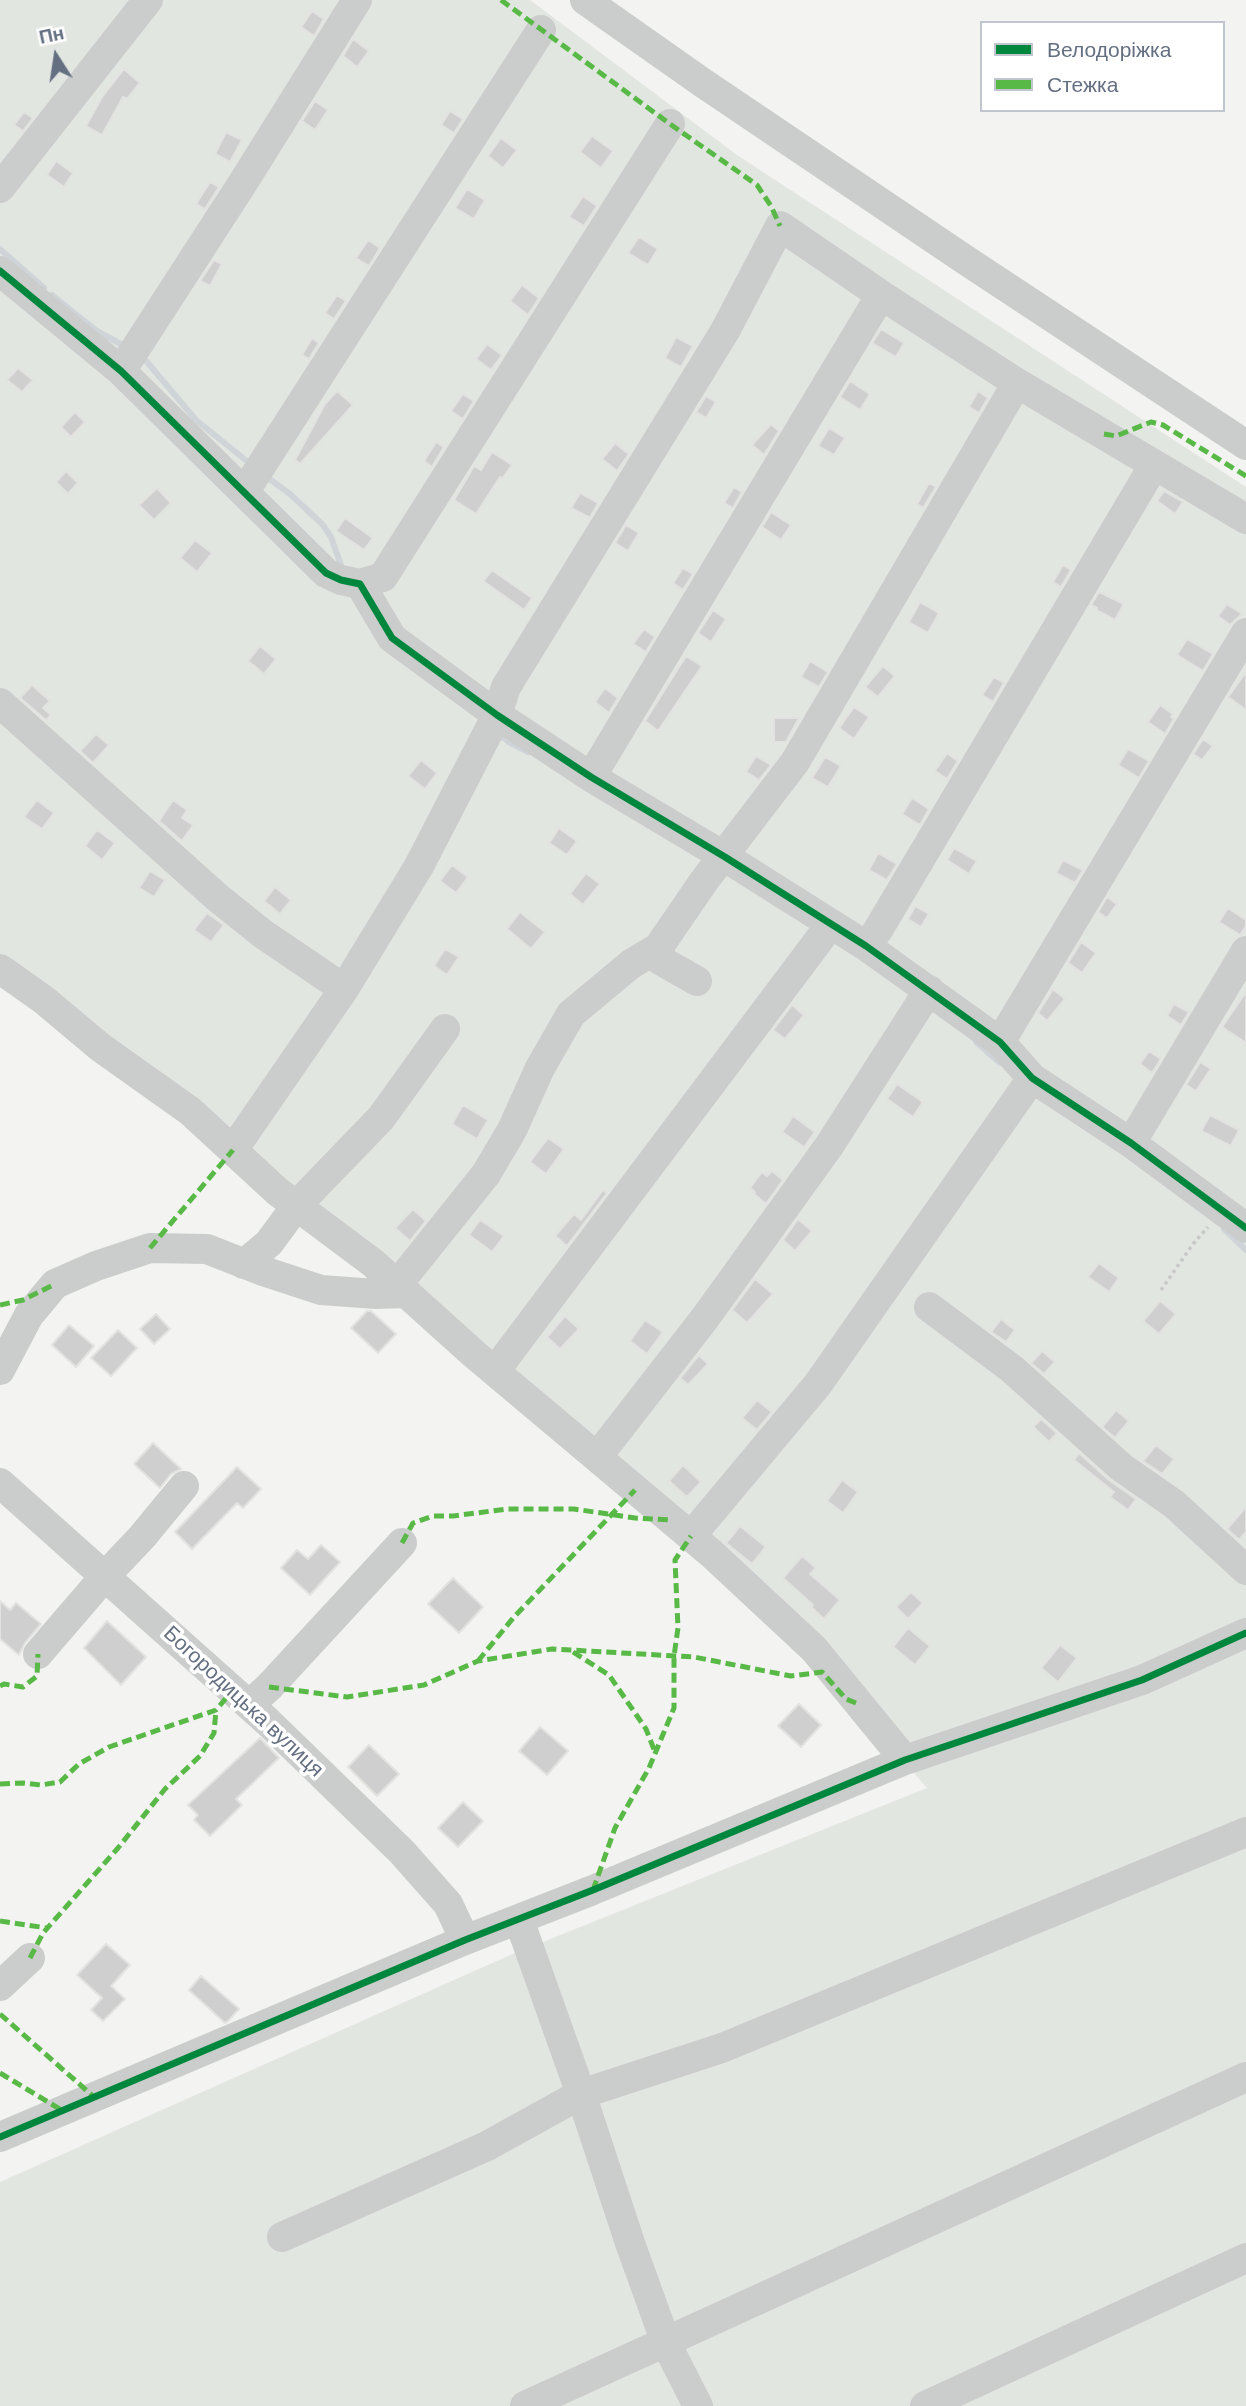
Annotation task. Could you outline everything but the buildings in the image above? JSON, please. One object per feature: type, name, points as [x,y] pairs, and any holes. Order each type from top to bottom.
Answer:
[{"type":"street","points":[[0,188],[148,0]]},
{"type":"street","points":[[130,358],[357,0]]},
{"type":"street","points":[[585,0],[956,254],[1246,445]]},
{"type":"street","points":[[254,478],[541,30]]},
{"type":"street","points":[[0,271],[130,358],[254,478],[326,573],[352,582],[383,577],[670,124]]},
{"type":"street","points":[[233,1150],[344,989],[419,866],[497,715],[506,687],[724,331],[780,226],[1017,383],[1246,519]]},
{"type":"street","points":[[591,777],[881,295]]},
{"type":"street","points":[[0,1370],[29,1315],[55,1284],[96,1266],[150,1248],[207,1250],[321,1290],[376,1294],[402,1289],[486,1174],[512,1130],[540,1068],[571,1014],[631,964],[657,948],[795,762],[1017,383]]},
{"type":"street","points":[[866,946],[885,919],[1154,464]]},
{"type":"street","points":[[352,582],[392,638],[497,715],[719,864],[831,924],[866,946],[1000,1042],[1028,1084],[1131,1143],[1246,1228]]},
{"type":"street","points":[[1000,1042],[1246,633]]},
{"type":"street","points":[[0,703],[218,898],[262,934],[344,989]]},
{"type":"street","points":[[495,1371],[831,924]]},
{"type":"street","points":[[657,948],[660,960],[697,981]]},
{"type":"street","points":[[1131,1143],[1246,951]]},
{"type":"street","points":[[0,969],[44,1000],[100,1047],[190,1111],[278,1192],[373,1264],[691,1536],[814,1648],[905,1760]]},
{"type":"street","points":[[597,1457],[705,1318],[829,1146],[929,990]]},
{"type":"street","points":[[244,1264],[269,1243],[297,1205],[381,1118],[445,1029]]},
{"type":"street","points":[[691,1536],[818,1384],[1028,1084]]},
{"type":"street","points":[[929,1307],[1012,1369],[1121,1467],[1174,1504],[1246,1570]]},
{"type":"street","name":"Богородицька вулиця","points":[[0,1483],[249,1705],[402,1852],[448,1904],[466,1940]]},
{"type":"street","points":[[38,1654],[184,1486]]},
{"type":"street","points":[[249,1705],[269,1687],[402,1543]]},
{"type":"street","points":[[0,2137],[466,1940],[905,1760],[1142,1680],[1246,1633]]},
{"type":"street","points":[[282,2237],[487,2146],[581,2094],[722,2048],[1246,1832]]},
{"type":"street","points":[[519,1920],[666,2343],[698,2406]]},
{"type":"street","points":[[0,1986],[30,1958]]},
{"type":"street","points":[[526,2406],[1246,2077]]},
{"type":"street","points":[[925,2406],[1246,2258]]},
{"type":"path","points":[[1161,1290],[1209,1226]]},
{"type":"shaded area","points":[[0,0],[530,0],[737,155],[1246,487],[1246,2406],[0,2406],[0,2182],[508,1956],[927,1788],[807,1649],[0,960]]},
{"type":"waterway","points":[[0,249],[44,288]]},
{"type":"waterway","points":[[52,295],[97,331],[126,347]]},
{"type":"waterway","points":[[142,356],[196,420],[253,466]]},
{"type":"waterway","points":[[264,475],[290,494],[323,525],[331,537],[342,568]]},
{"type":"waterway","points":[[496,732],[528,752]]},
{"type":"waterway","points":[[976,1042],[1000,1063]]},
{"type":"waterway","points":[[1224,1229],[1246,1250]]},
{"type":"marked path","points":[[501,0],[757,185],[780,226]]},
{"type":"marked path","points":[[1104,434],[1116,436],[1151,422],[1163,425],[1246,476]]},
{"type":"marked path","points":[[150,1248],[233,1150]]},
{"type":"marked path","points":[[0,1305],[23,1300],[55,1284]]},
{"type":"marked path","points":[[478,1661],[514,1617],[635,1490]]},
{"type":"marked path","points":[[402,1543],[413,1523],[433,1516],[507,1509],[574,1509],[671,1520]]},
{"type":"marked path","points":[[593,1890],[615,1828],[649,1768],[674,1708],[674,1656],[678,1628],[675,1560],[691,1536]]},
{"type":"marked path","points":[[269,1687],[347,1697],[424,1685],[478,1661],[552,1649],[694,1657],[791,1676],[822,1672],[846,1699],[856,1703]]},
{"type":"marked path","points":[[573,1652],[609,1675],[646,1729],[655,1752]]},
{"type":"marked path","points":[[0,1686],[4,1684],[23,1687],[37,1676],[38,1654]]},
{"type":"marked path","points":[[0,1784],[41,1785],[60,1782],[79,1764],[109,1747],[216,1710],[233,1690]]},
{"type":"marked path","points":[[30,1958],[43,1933],[118,1848],[165,1789],[200,1756],[214,1733],[216,1710]]},
{"type":"marked path","points":[[0,1921],[47,1928]]},
{"type":"marked path","points":[[0,2014],[94,2097]]},
{"type":"marked path","points":[[0,2073],[63,2111]]},
{"type":"cycle path","points":[[0,271],[121,371],[326,573],[360,584],[392,638],[497,715],[591,777],[866,946],[1000,1042],[1032,1078],[1131,1143],[1246,1228]]},
{"type":"cycle path","points":[[0,2137],[465,1940],[593,1890],[905,1760],[1142,1680],[1246,1633]]}]
